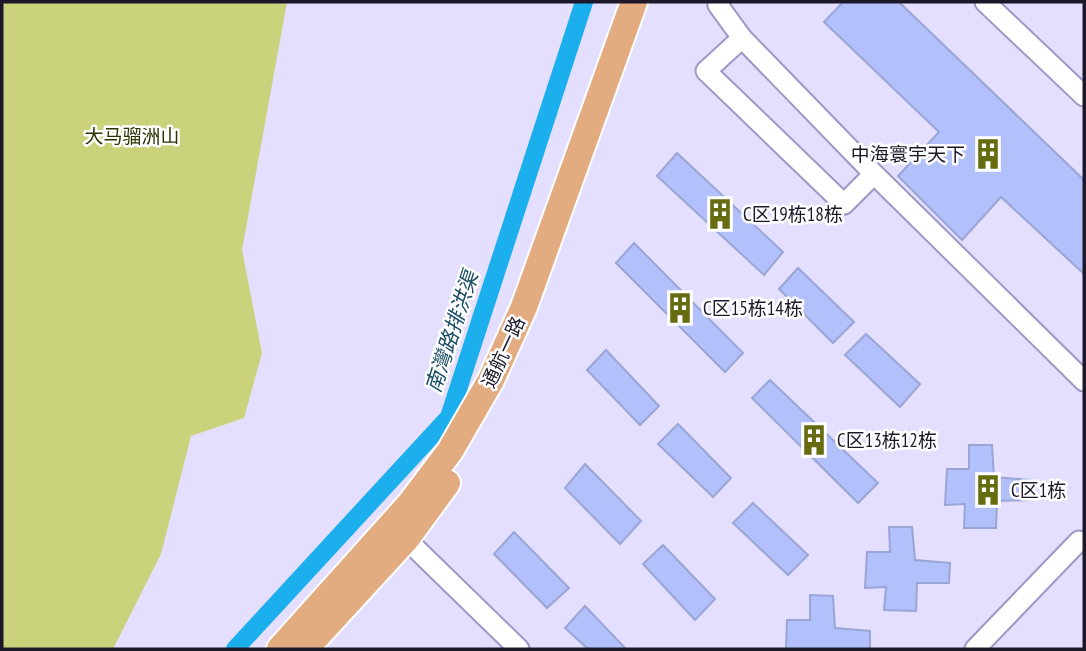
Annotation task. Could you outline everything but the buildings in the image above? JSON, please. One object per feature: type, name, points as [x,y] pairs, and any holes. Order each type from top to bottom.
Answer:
[{"type":"main road","name":"通航一路","points":[[280,649],[410,504],[450,452],[491,380],[524,307],[634,2]]},
{"type":"main road","points":[[305,649],[406,540],[467,454],[524,351],[646,2]]},
{"type":"street","points":[[720,2],[718,5],[742,38],[874,174],[1084,381]]},
{"type":"street","points":[[985,2],[1084,96]]},
{"type":"street","points":[[742,38],[706,71],[844,204],[874,174]]},
{"type":"street","points":[[406,540],[519,649]]},
{"type":"street","points":[[975,649],[1079,541]]},
{"type":"green space","name":"大马骝洲山","points":[[2,2],[287,2],[242,250],[262,353],[244,418],[191,436],[161,554],[113,649],[2,649]]},
{"type":"waterway","name":"南灣路排洪渠","points":[[235,649],[449,417],[584,2]]},
{"type":"place","name":"中海寰宇天下","points":[[988,154]]},
{"type":"place","name":"C区19栋18栋","points":[[720,214]]},
{"type":"place","name":"C区15栋14栋","points":[[680,308]]},
{"type":"place","name":"C区13栋12栋","points":[[814,440]]},
{"type":"place","name":"C区1栋","points":[[988,490]]}]
